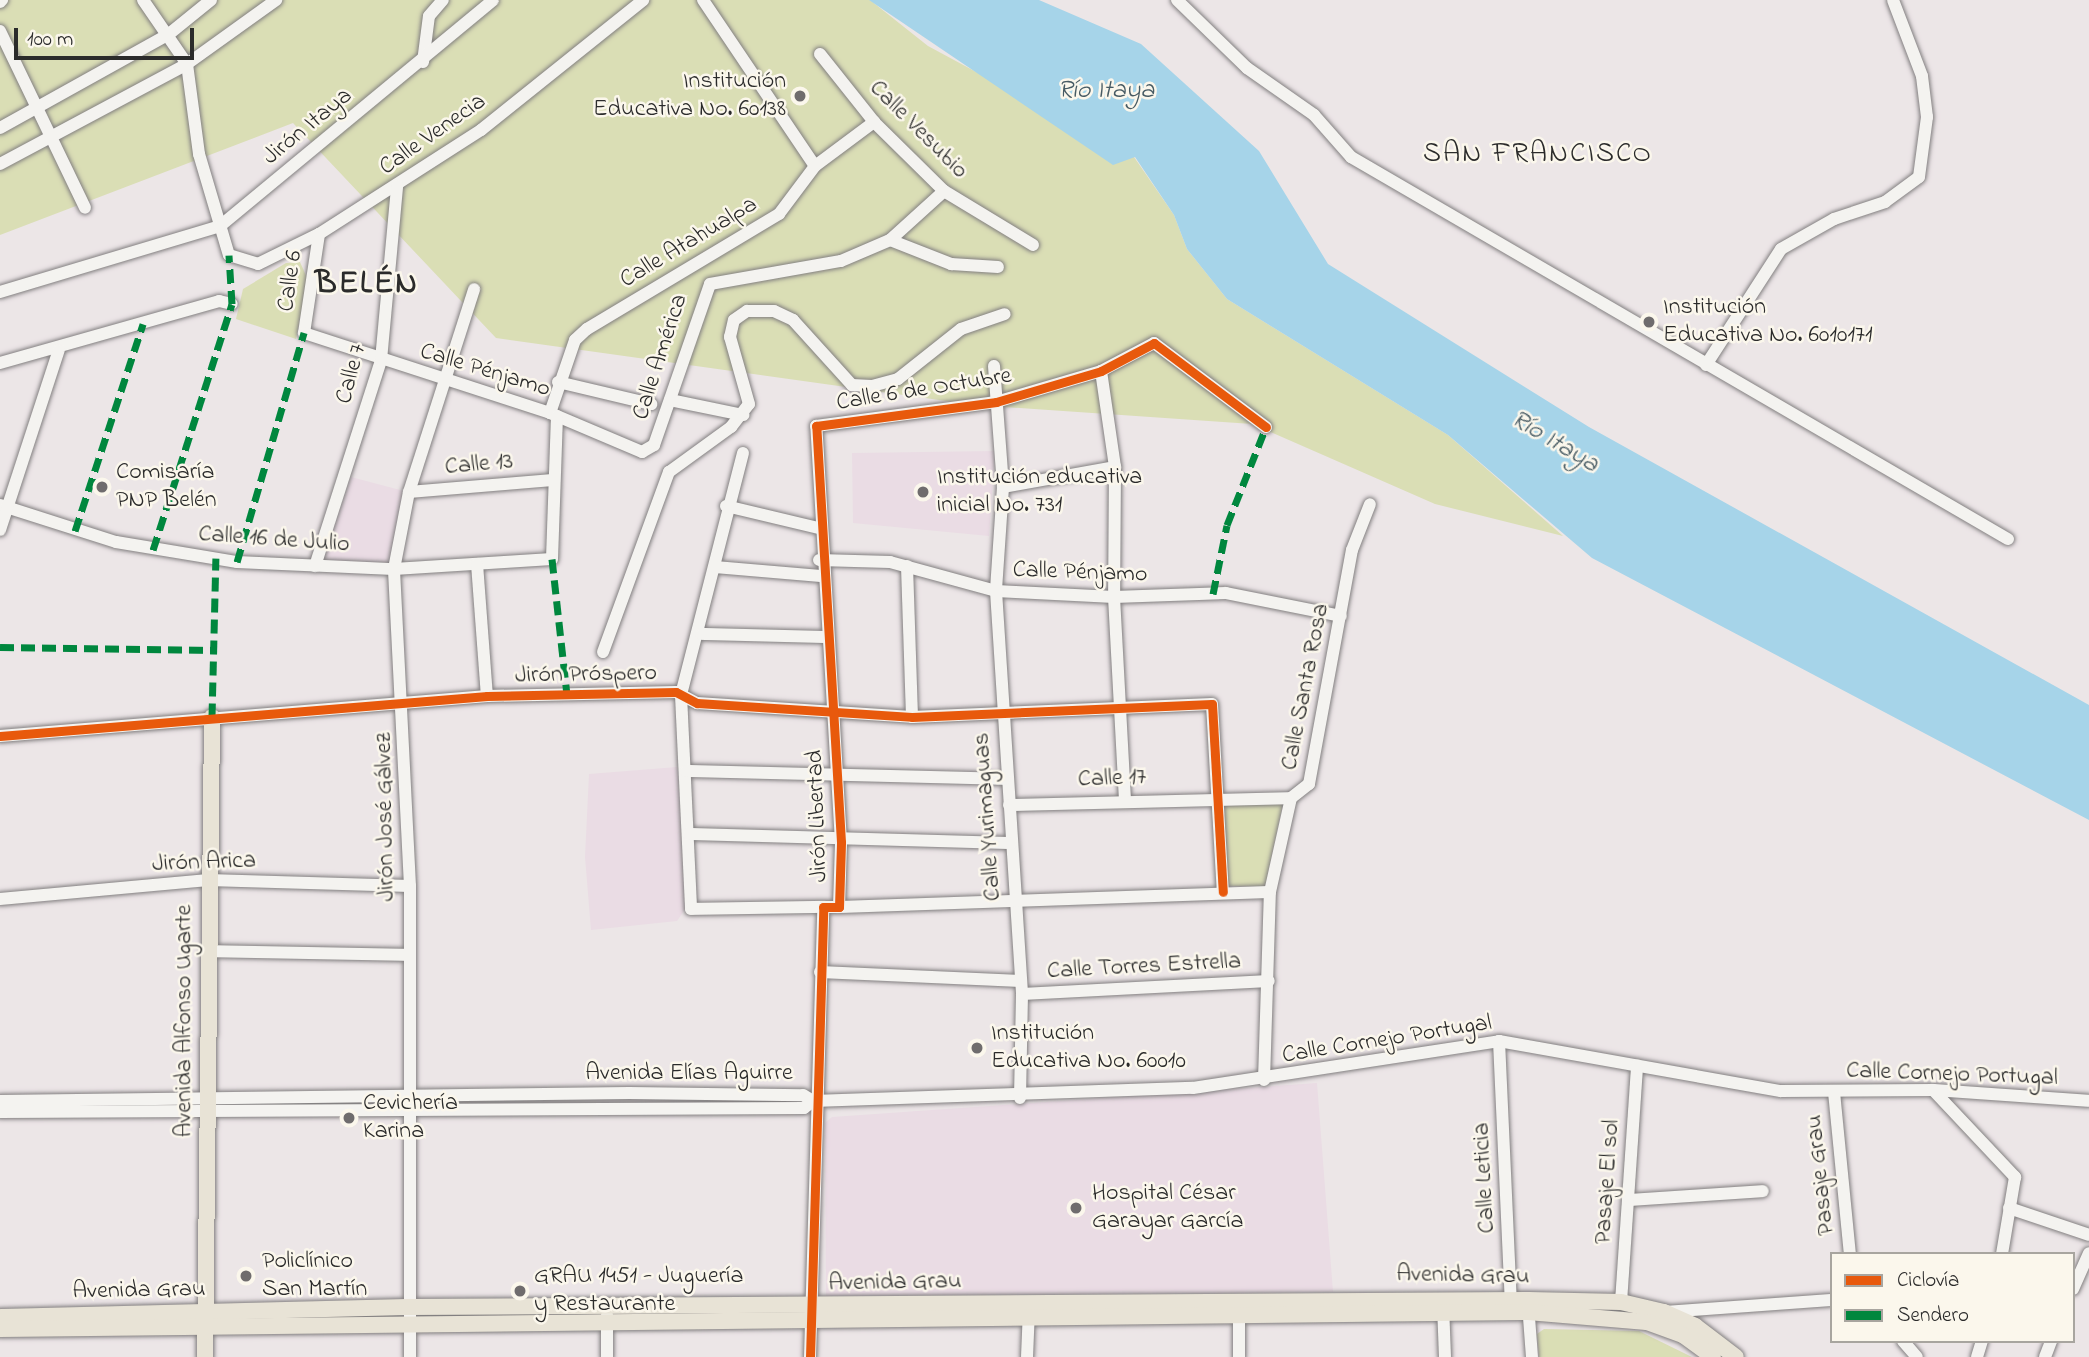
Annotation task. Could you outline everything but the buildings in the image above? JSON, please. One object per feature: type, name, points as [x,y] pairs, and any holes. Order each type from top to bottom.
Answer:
[{"type":"main road","name":"Avenida Alfonso Ugarte","points":[[205,1357],[208,880],[212,717]]},
{"type":"main road","name":"Avenida Grau","points":[[0,1317],[204,1318],[607,1312],[810,1314],[1029,1309],[1520,1306],[1621,1302],[1664,1312],[1695,1325],[1736,1357]]},
{"type":"main road","points":[[1520,1306],[1647,1322],[1683,1335],[1713,1357]]},
{"type":"main road","name":"Avenida Alfonso Ugarte","points":[[195,1357],[204,1318]]},
{"type":"main road","name":"Avenida Grau","points":[[0,1329],[204,1318]]},
{"type":"street","points":[[0,292],[220,226],[199,154],[187,64],[169,34],[143,0]]},
{"type":"street","points":[[0,128],[37,113],[169,34],[211,0]]},
{"type":"street","points":[[0,164],[51,142],[187,64],[276,0]]},
{"type":"street","points":[[423,62],[429,16],[443,0]]},
{"type":"street","name":"Jirón Itaya","points":[[220,226],[423,62],[494,0]]},
{"type":"street","name":"Calle Venecia","points":[[220,226],[229,254],[258,264],[319,234],[481,130],[643,0]]},
{"type":"street","points":[[703,0],[815,166]]},
{"type":"street","points":[[1177,0],[1247,68],[1314,115],[1351,158],[2008,539]]},
{"type":"street","points":[[1706,365],[1781,248],[1834,219],[1885,202],[1919,177],[1927,117],[1922,76],[1893,0]]},
{"type":"street","points":[[0,31],[37,113],[85,208]]},
{"type":"street","name":"Calle Vesubio","points":[[820,54],[873,122],[944,191],[1033,245]]},
{"type":"street","name":"Calle Atahualpa","points":[[552,559],[554,414],[558,382],[587,329],[779,214],[815,166],[873,122]]},
{"type":"street","name":"Calle 7","points":[[315,566],[382,360],[397,186]]},
{"type":"street","name":"Calle América","points":[[650,450],[710,284],[841,261],[891,240],[944,191]]},
{"type":"street","name":"Calle 6","points":[[304,333],[319,234]]},
{"type":"street","points":[[891,240],[951,264],[998,267]]},
{"type":"street","name":"Jirón José Gálvez","points":[[410,1357],[413,1101],[410,886],[405,700],[394,569],[409,492],[474,289]]},
{"type":"street","points":[[0,363],[59,350],[219,301],[232,304]]},
{"type":"street","points":[[603,652],[668,472],[743,415],[750,395],[730,337],[734,320],[747,312],[793,320],[852,385],[872,386],[898,379],[961,328],[1005,314]]},
{"type":"street","name":"Calle Pénjamo","points":[[304,333],[443,382],[554,414],[650,450]]},
{"type":"street","name":"Calle 6 de Octubre","points":[[816,426],[996,402],[1101,371],[1154,343],[1266,427]]},
{"type":"street","points":[[0,530],[3,506],[59,350]]},
{"type":"street","name":"Calle Yurimaguas","points":[[995,366],[1003,487],[996,591],[1005,779],[1021,981],[1020,1098]]},
{"type":"street","points":[[1101,371],[1115,467],[1114,597],[1125,798]]},
{"type":"street","points":[[558,382],[651,404]]},
{"type":"street","points":[[670,400],[743,415]]},
{"type":"street","name":"Jirón Libertad","points":[[810,1357],[813,1101],[823,907],[839,907],[841,842],[828,637],[819,560],[816,426]]},
{"type":"street","points":[[743,453],[726,506],[702,634],[681,695],[691,909],[823,907]]},
{"type":"street","points":[[1003,487],[1115,467]]},
{"type":"street","name":"Calle 13","points":[[409,492],[552,480]]},
{"type":"street","name":"Calle Santa Rosa","points":[[1264,1080],[1270,892],[1292,798],[1310,784],[1352,550],[1370,503]]},
{"type":"street","name":"Calle 16 de Julio","points":[[3,506],[153,550],[315,566],[394,569],[552,559]]},
{"type":"street","points":[[726,506],[818,528]]},
{"type":"street","name":"Calle Pénjamo","points":[[819,560],[907,566],[996,591],[1114,597],[1226,593],[1341,616]]},
{"type":"street","points":[[477,564],[487,696]]},
{"type":"street","points":[[907,566],[912,716]]},
{"type":"street","points":[[715,567],[821,576]]},
{"type":"street","points":[[702,634],[828,637]]},
{"type":"street","name":"Jirón Próspero","points":[[0,736],[405,700],[487,696],[681,695],[697,703],[832,714],[1002,717],[1212,704],[1217,798]]},
{"type":"street","points":[[686,771],[1005,779]]},
{"type":"street","name":"Calle 17","points":[[1009,805],[1125,798],[1292,798]]},
{"type":"street","points":[[1217,798],[1223,892]]},
{"type":"street","points":[[689,834],[841,842],[1011,842]]},
{"type":"street","name":"Jirón Arica","points":[[0,899],[208,880],[410,886]]},
{"type":"street","points":[[839,907],[1016,903],[1270,892]]},
{"type":"street","points":[[208,951],[409,955]]},
{"type":"street","points":[[820,972],[1021,981]]},
{"type":"street","name":"Calle Torres Estrella","points":[[1021,995],[1269,981]]},
{"type":"street","name":"Calle Cornejo Portugal","points":[[813,1101],[1020,1098],[1264,1080],[1499,1041],[1746,1087],[1834,1091],[1933,1090],[2089,1101]]},
{"type":"street","name":"Calle Leticia","points":[[1499,1041],[1520,1306],[1532,1357]]},
{"type":"street","name":"Pasaje El sol","points":[[1621,1302],[1637,1066]]},
{"type":"street","points":[[1933,1090],[2011,1171],[2002,1252]]},
{"type":"street","name":"Pasaje Grau","points":[[1834,1091],[1850,1252]]},
{"type":"street","name":"Avenida Elías Aguirre","points":[[0,1112],[413,1101],[600,1100],[804,1108],[813,1101]]},
{"type":"street","name":"Avenida Elías Aguirre","points":[[0,1101],[207,1106]]},
{"type":"street","points":[[1628,1200],[1763,1191]]},
{"type":"street","points":[[2009,1208],[2089,1235]]},
{"type":"street","points":[[2075,1284],[2089,1253]]},
{"type":"street","name":"Avenida Grau","points":[[1664,1312],[1830,1300]]},
{"type":"street","points":[[1443,1305],[1445,1357]]},
{"type":"street","points":[[1238,1307],[1239,1357]]},
{"type":"street","points":[[1027,1357],[1029,1309]]},
{"type":"street","points":[[607,1312],[607,1357]]},
{"type":"street","points":[[1905,1343],[1916,1357]]},
{"type":"shaded area","points":[[995,451],[989,536],[853,523],[852,453]]},
{"type":"shaded area","points":[[351,477],[404,491],[391,565],[322,562]]},
{"type":"shaded area","points":[[677,767],[688,905],[677,921],[591,930],[585,857],[589,774]]},
{"type":"shaded area","name":"Hospital César Garayar García","points":[[1317,1083],[1333,1292],[826,1296],[825,1123],[832,1117]]},
{"type":"green space","points":[[0,0],[870,0],[928,46],[1134,157],[1174,215],[1187,249],[1227,299],[1448,435],[1563,536],[1435,504],[1252,424],[975,405],[496,338],[293,123],[0,235]]},
{"type":"green space","points":[[300,262],[308,280],[296,339],[236,319],[243,289],[286,263]]},
{"type":"green space","points":[[1224,802],[1283,803],[1265,887],[1227,886]]},
{"type":"green space","points":[[1544,1329],[1639,1331],[1692,1357],[1539,1357],[1537,1334]]},
{"type":"water","name":"Río Itaya","points":[[869,0],[1039,0],[1141,44],[1259,151],[1328,264],[1589,427],[2089,705],[2089,820],[1592,558],[1448,435],[1227,299],[1187,249],[1174,215],[1135,157],[1113,165]]},
{"type":"marked path","points":[[153,550],[232,304],[229,255]]},
{"type":"marked path","points":[[75,531],[143,324]]},
{"type":"marked path","points":[[237,562],[304,333]]},
{"type":"marked path","points":[[1213,594],[1227,525],[1266,427]]},
{"type":"marked path","points":[[212,717],[216,558]]},
{"type":"marked path","points":[[552,559],[567,695]]},
{"type":"marked path","points":[[0,647],[215,650]]},
{"type":"cycle path","points":[[810,1357],[823,907],[839,907],[841,842],[816,426],[996,402],[1101,371],[1154,343],[1266,427]]},
{"type":"cycle path","points":[[0,736],[487,696],[676,692],[697,703],[912,717],[1212,704],[1223,892]]},
{"type":"place","name":"Institución Educativa No. 60138","points":[[800,96]]},
{"type":"place","name":"Institución Educativa No. 6010171","points":[[1649,322]]},
{"type":"place","name":"Comisaría PNP Belén","points":[[102,487]]},
{"type":"place","name":"Institución educativa inicial No. 731","points":[[923,492]]},
{"type":"place","name":"Institución Educativa No. 60010","points":[[977,1048]]},
{"type":"place","name":"Cevichería Karina","points":[[349,1118]]},
{"type":"place","name":"Hospital César Garayar García","points":[[1076,1208]]},
{"type":"place","name":"Policlínico San Martín","points":[[246,1276]]},
{"type":"place","name":"GRAU 1451 - Juguería y Restaurante","points":[[520,1291]]},
{"type":"district","name":"SAN FRANCISCO","points":[[1538,155]]},
{"type":"district","name":"BELÉN","points":[[367,285]]}]
